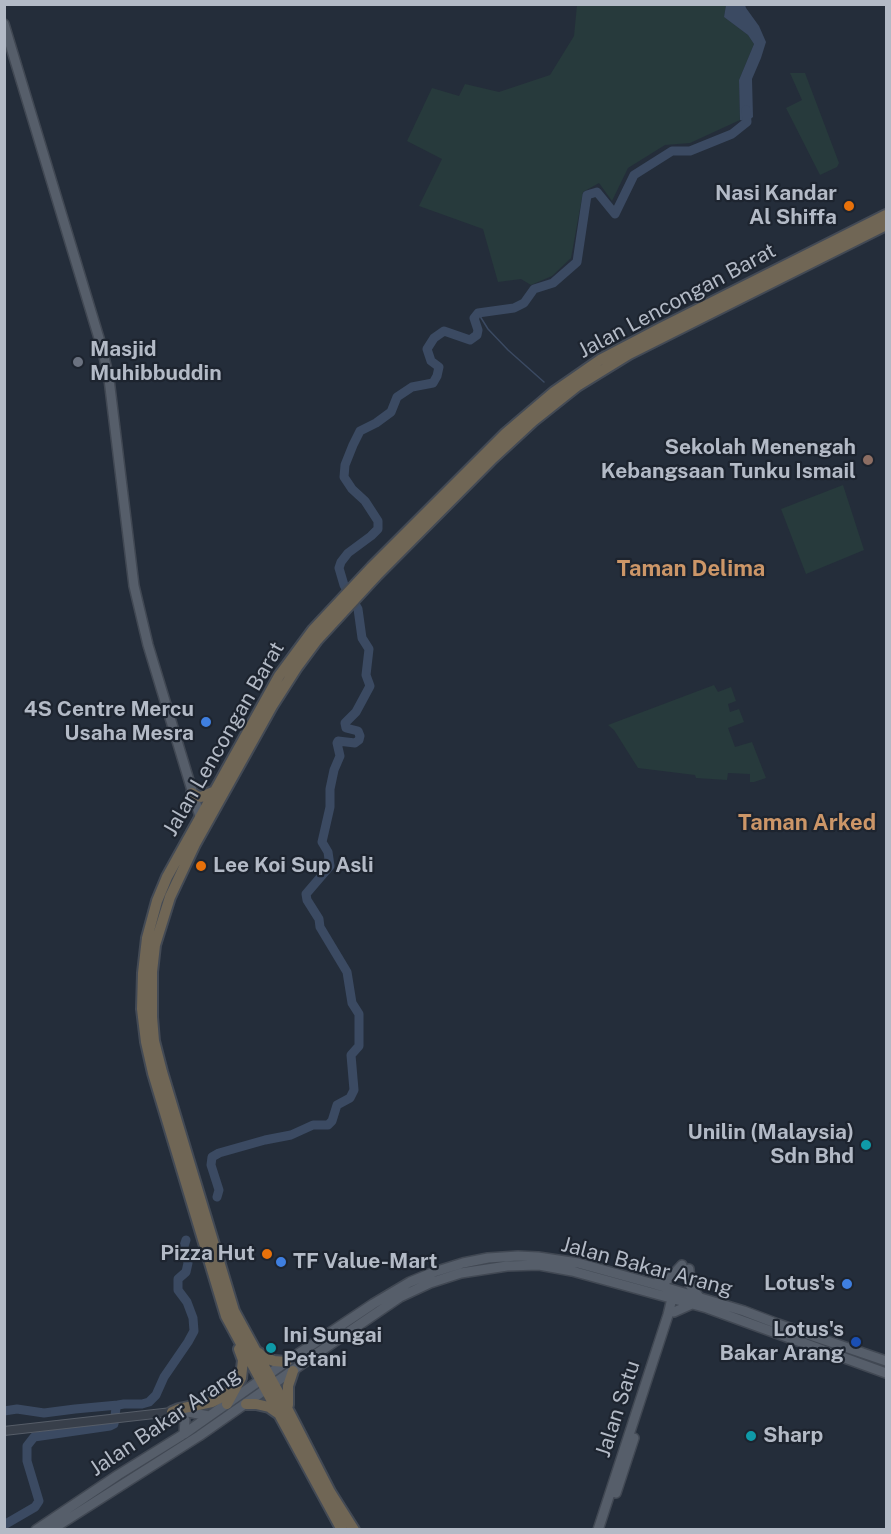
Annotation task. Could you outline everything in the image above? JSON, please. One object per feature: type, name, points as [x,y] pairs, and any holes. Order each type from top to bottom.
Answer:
[{"type":"highway","name":"Jalan Lencongan Barat","points":[[267,1382],[254,1348],[234,1311],[154,1041],[152,972],[155,945],[177,880],[203,829],[285,685],[339,609],[506,433],[529,412],[600,360],[886,215]]},
{"type":"highway","name":"Jalan Lencongan Barat","points":[[355,591],[533,421],[577,386],[629,354],[886,225]]},
{"type":"highway","name":"Jalan Lencongan Barat","points":[[267,1382],[226,1316],[153,1073],[142,1010],[143,973],[147,938],[166,877],[279,676],[313,630],[339,609]]},
{"type":"highway","points":[[192,793],[201,796],[215,792]]},
{"type":"highway","points":[[226,1404],[242,1378],[243,1360],[231,1326]]},
{"type":"highway","points":[[254,1348],[263,1357],[290,1366],[285,1414],[342,1530]]},
{"type":"highway","points":[[267,1382],[354,1530]]},
{"type":"highway","points":[[172,1412],[212,1402],[229,1393],[239,1384]]},
{"type":"highway","points":[[246,1404],[269,1407],[285,1414]]},
{"type":"main road","points":[[4,24],[102,348],[110,388],[134,586],[149,650],[203,829]]},
{"type":"main road","name":"Jalan Bakar Arang","points":[[36,1530],[226,1404],[267,1382],[373,1304],[410,1282],[434,1272],[488,1258],[538,1257],[578,1263],[654,1284],[676,1295],[696,1301],[744,1311],[886,1361]]},
{"type":"main road","name":"Jalan Bakar Arang","points":[[290,1366],[400,1297],[430,1283],[461,1273],[507,1266],[539,1265],[572,1271],[659,1296],[676,1295]]},
{"type":"main road","points":[[654,1284],[663,1282],[686,1267],[696,1301],[671,1314],[659,1296]]},
{"type":"main road","name":"Jalan Satu","points":[[605,1530],[676,1295]]},
{"type":"main road","name":"Jalan Bakar Arang","points":[[696,1301],[707,1308],[886,1373]]},
{"type":"main road","name":"Jalan Satu","points":[[598,1530],[671,1314]]},
{"type":"main road","name":"Jalan Bakar Arang","points":[[51,1530],[156,1465],[246,1404],[267,1382]]},
{"type":"main road","points":[[172,1412],[209,1416]]},
{"type":"main road","points":[[172,1412],[183,1416],[186,1424],[184,1434]]},
{"type":"street","points":[[4,1431],[172,1412]]},
{"type":"shaded area","points":[[577,5],[726,5],[724,17],[748,35],[754,44],[739,80],[740,120],[690,143],[665,145],[628,168],[612,201],[599,183],[583,192],[571,258],[552,276],[531,285],[521,279],[498,282],[483,229],[419,206],[442,159],[407,141],[432,88],[459,96],[465,84],[499,92],[550,75],[574,36]]},
{"type":"shaded area","points":[[790,73],[805,73],[839,163],[837,167],[820,175],[786,108],[802,100]]},
{"type":"shaded area","points":[[843,485],[864,550],[806,574],[781,509]]},
{"type":"shaded area","points":[[714,685],[718,692],[731,687],[736,701],[728,704],[730,712],[739,709],[744,722],[728,728],[735,747],[752,742],[766,778],[750,782],[750,774],[728,773],[727,780],[696,778],[695,775],[638,768],[614,730],[608,725]]},
{"type":"water","points":[[726,5],[745,5],[759,26],[766,42],[752,79],[753,117],[747,122],[740,120],[739,80],[754,44],[748,35],[724,17]]},
{"type":"waterway","points":[[217,1197],[219,1190],[211,1165],[212,1157],[265,1140],[291,1135],[313,1125],[328,1125],[332,1121],[337,1105],[350,1098],[354,1090],[351,1055],[359,1046],[359,1014],[352,1003],[347,972],[320,927],[319,919],[307,900],[306,894],[330,866],[328,852],[322,842],[330,807],[330,789],[340,756],[337,743],[338,741],[355,743],[359,740],[358,731],[346,728],[345,723],[356,712],[370,686],[366,675],[369,649],[362,638],[358,609],[344,585],[339,568],[348,553],[378,529],[378,521],[365,501],[352,489],[344,477],[345,465],[353,445],[360,431],[391,412],[397,397],[412,387],[433,383],[439,367],[431,361],[427,349],[434,338],[444,331],[470,340],[477,335],[478,330],[474,318],[478,313],[514,308],[524,303],[534,289],[553,283],[577,262],[587,195],[597,192],[615,214],[634,175],[672,151],[690,151],[732,134],[747,122],[746,110]]},
{"type":"waterway","points":[[478,313],[488,329],[508,350],[544,382]]},
{"type":"waterway","points":[[4,1525],[35,1507],[39,1501],[27,1461],[27,1446],[34,1437],[110,1426],[114,1424],[118,1405],[142,1404],[149,1402],[156,1395],[164,1377],[194,1331],[193,1318],[187,1302],[178,1290],[178,1279],[186,1272],[188,1263],[184,1246],[186,1240]]},
{"type":"waterway","points":[[4,1411],[17,1409],[44,1413],[118,1405]]},
{"type":"place","name":"Nasi Kandar Al Shiffa","points":[[849,206]]},
{"type":"place","name":"Masjid Muhibbuddin","points":[[78,362]]},
{"type":"place","name":"Sekolah Menengah Kebangsaan Tunku Ismail","points":[[868,460]]},
{"type":"place","name":"4S Centre Mercu Usaha Mesra","points":[[206,722]]},
{"type":"place","name":"Lee Koi Sup Asli","points":[[201,866]]},
{"type":"place","name":"Unilin (Malaysia) Sdn Bhd","points":[[866,1145]]},
{"type":"place","name":"Pizza Hut","points":[[267,1254]]},
{"type":"place","name":"TF Value-Mart","points":[[281,1262]]},
{"type":"place","name":"Lotus's","points":[[847,1284]]},
{"type":"place","name":"Lotus's Bakar Arang","points":[[856,1342]]},
{"type":"place","name":"Ini Sungai Petani","points":[[271,1348]]},
{"type":"place","name":"Sharp","points":[[751,1436]]},
{"type":"district","name":"Taman Delima","points":[[691,569]]},
{"type":"district","name":"Taman Arked","points":[[807,823]]}]
